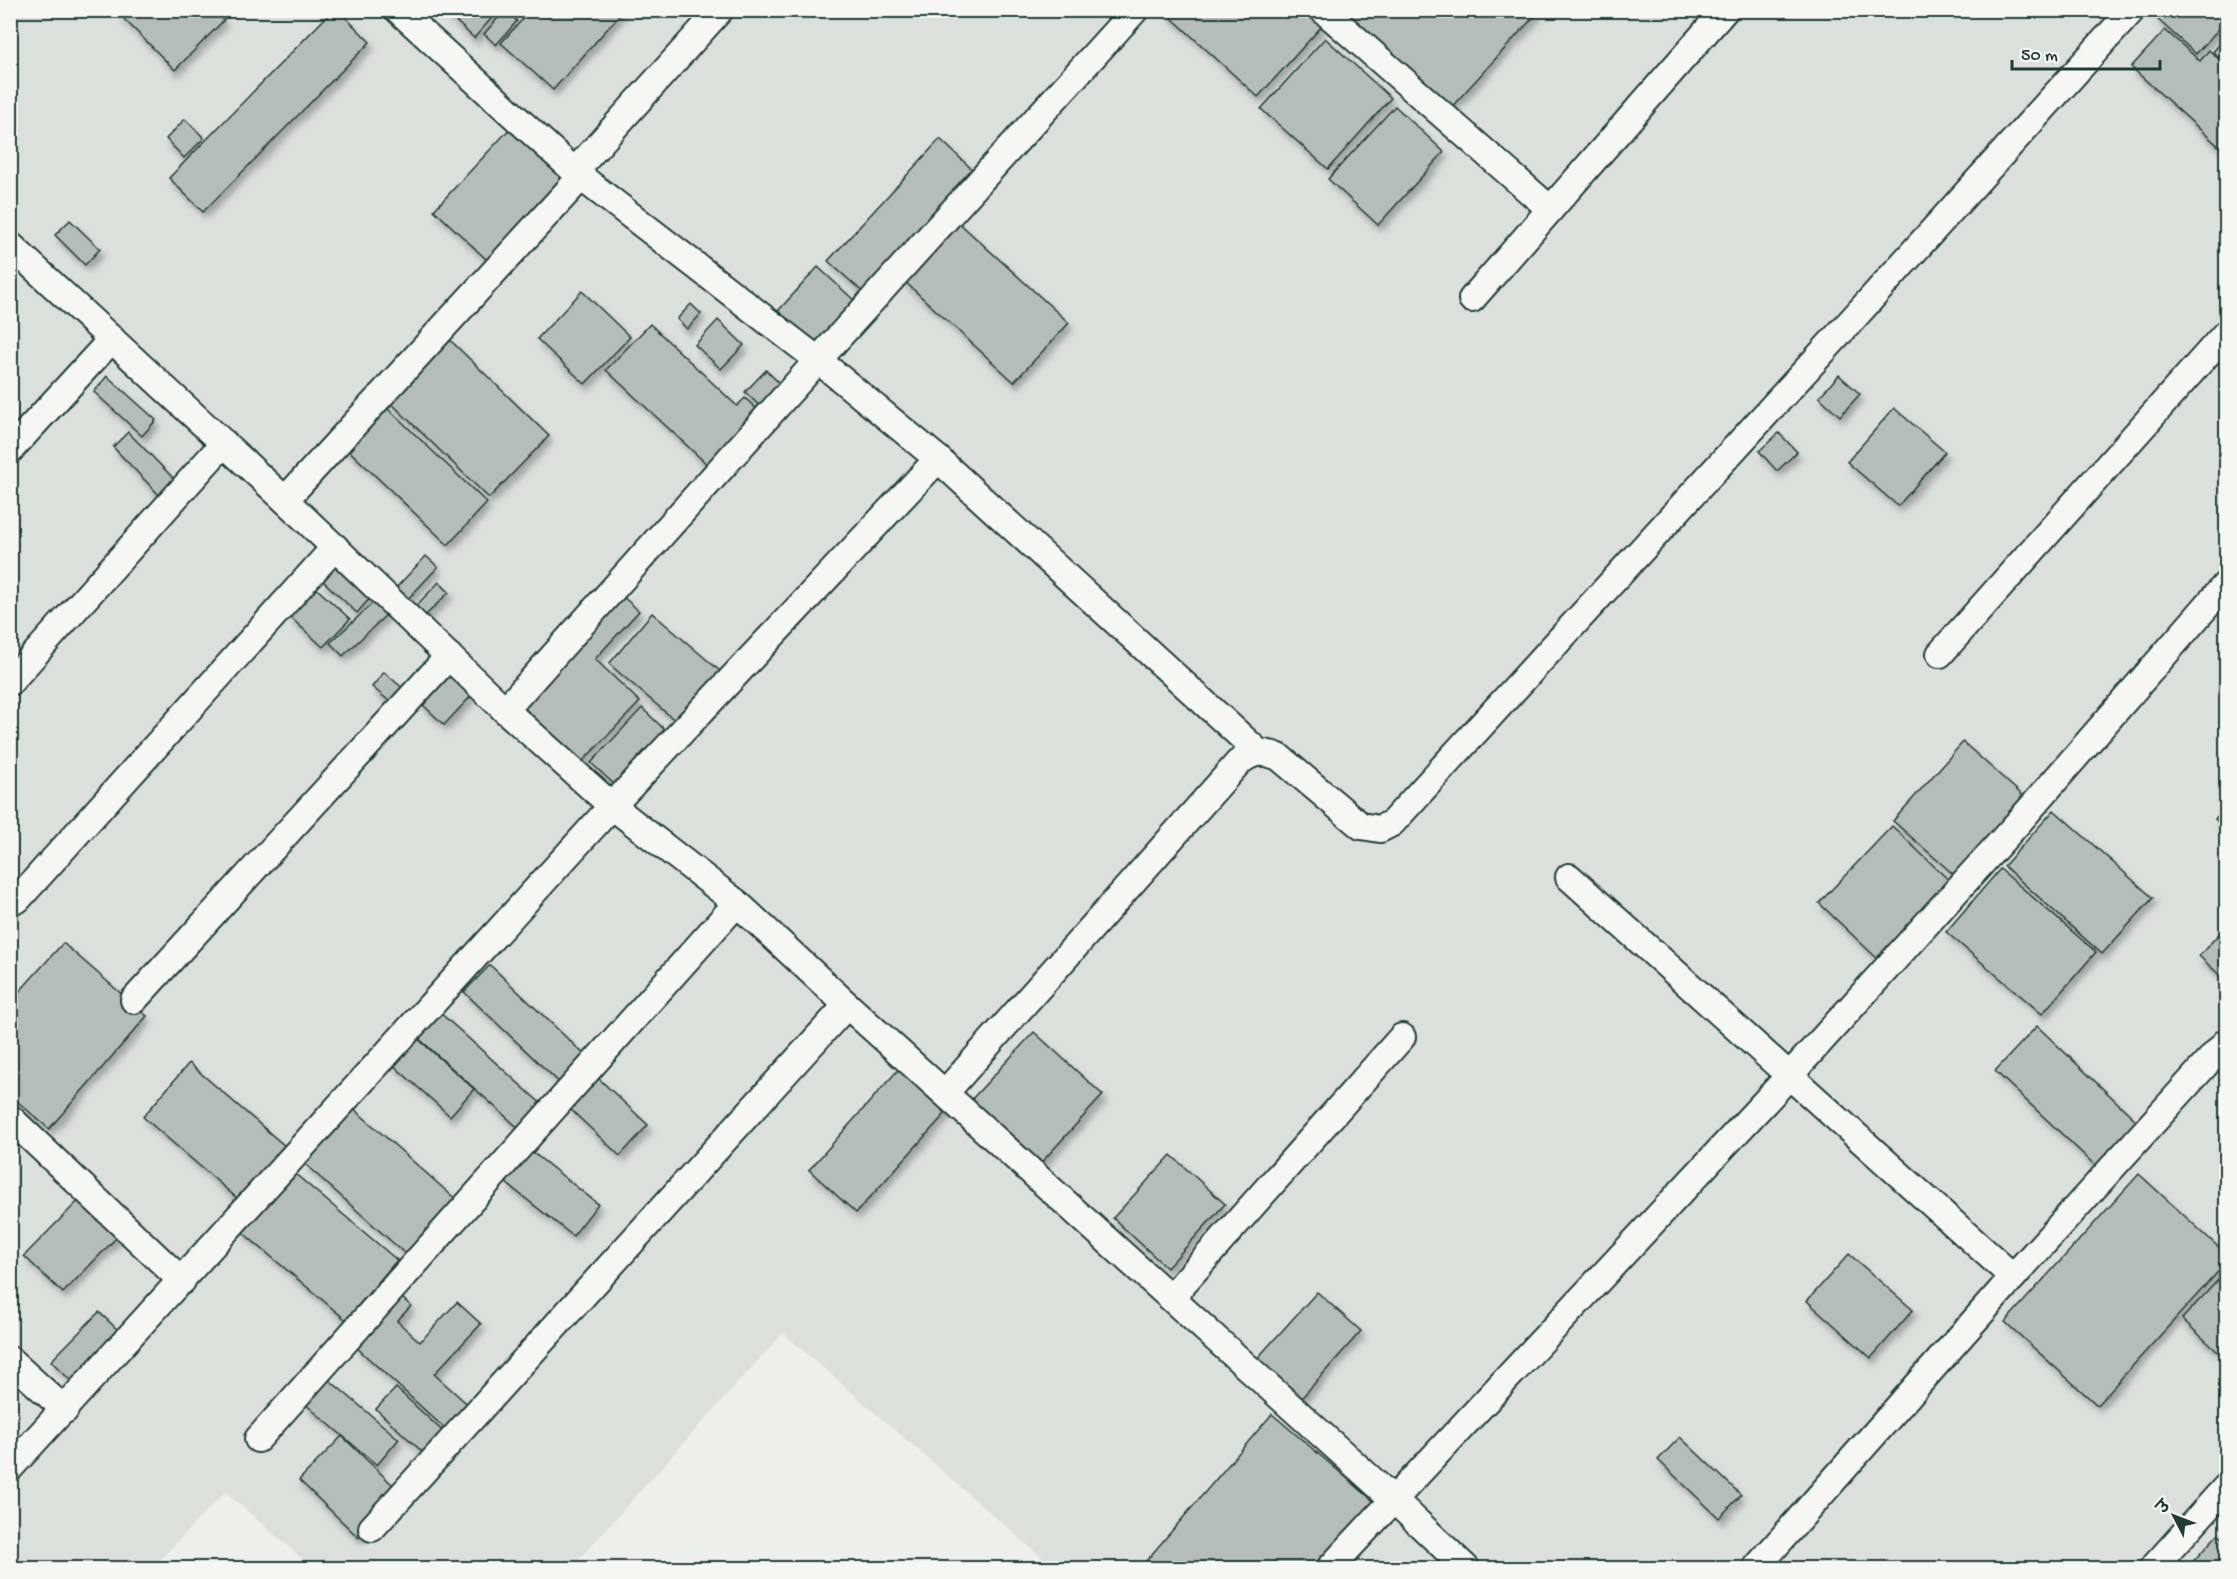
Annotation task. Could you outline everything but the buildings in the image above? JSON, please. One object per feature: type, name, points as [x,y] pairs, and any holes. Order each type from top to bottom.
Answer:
[{"type":"lane","points":[[398,10],[578,174],[818,360],[938,459],[1257,751]]},
{"type":"lane","points":[[285,500],[578,174],[720,10]]},
{"type":"lane","points":[[505,710],[1135,10]]},
{"type":"lane","points":[[1323,10],[1550,209]]},
{"type":"lane","points":[[1472,299],[1725,10]]},
{"type":"lane","points":[[945,1093],[1238,763],[1248,755],[1257,751],[1279,757],[1361,826],[1380,829],[1392,823],[1835,339],[2132,10]]},
{"type":"lane","points":[[10,244],[285,500],[505,710],[612,806],[737,903],[1172,1297],[1393,1499],[1466,1569]]},
{"type":"lane","points":[[1940,654],[2226,333]]},
{"type":"lane","points":[[10,450],[112,339]]},
{"type":"lane","points":[[10,682],[224,443]]},
{"type":"lane","points":[[10,1468],[612,806],[938,459]]},
{"type":"lane","points":[[18,899],[334,547]]},
{"type":"lane","points":[[1330,1569],[1790,1075],[2017,824],[2226,584]]},
{"type":"lane","points":[[135,1000],[449,656]]},
{"type":"lane","points":[[1569,877],[2013,1277]]},
{"type":"lane","points":[[258,1439],[737,903]]},
{"type":"lane","points":[[372,1528],[847,1005]]},
{"type":"lane","points":[[1172,1297],[1402,1037]]},
{"type":"lane","points":[[1756,1569],[2013,1277],[2226,1042]]},
{"type":"lane","points":[[10,1118],[182,1281]]},
{"type":"lane","points":[[10,1360],[64,1410]]},
{"type":"lane","points":[[2153,1569],[2226,1486]]},
{"type":"shaded area","points":[[11,11],[2226,11],[2226,1568],[1054,1568],[783,1333],[571,1568],[313,1568],[225,1492],[152,1568],[11,1568]]}]
